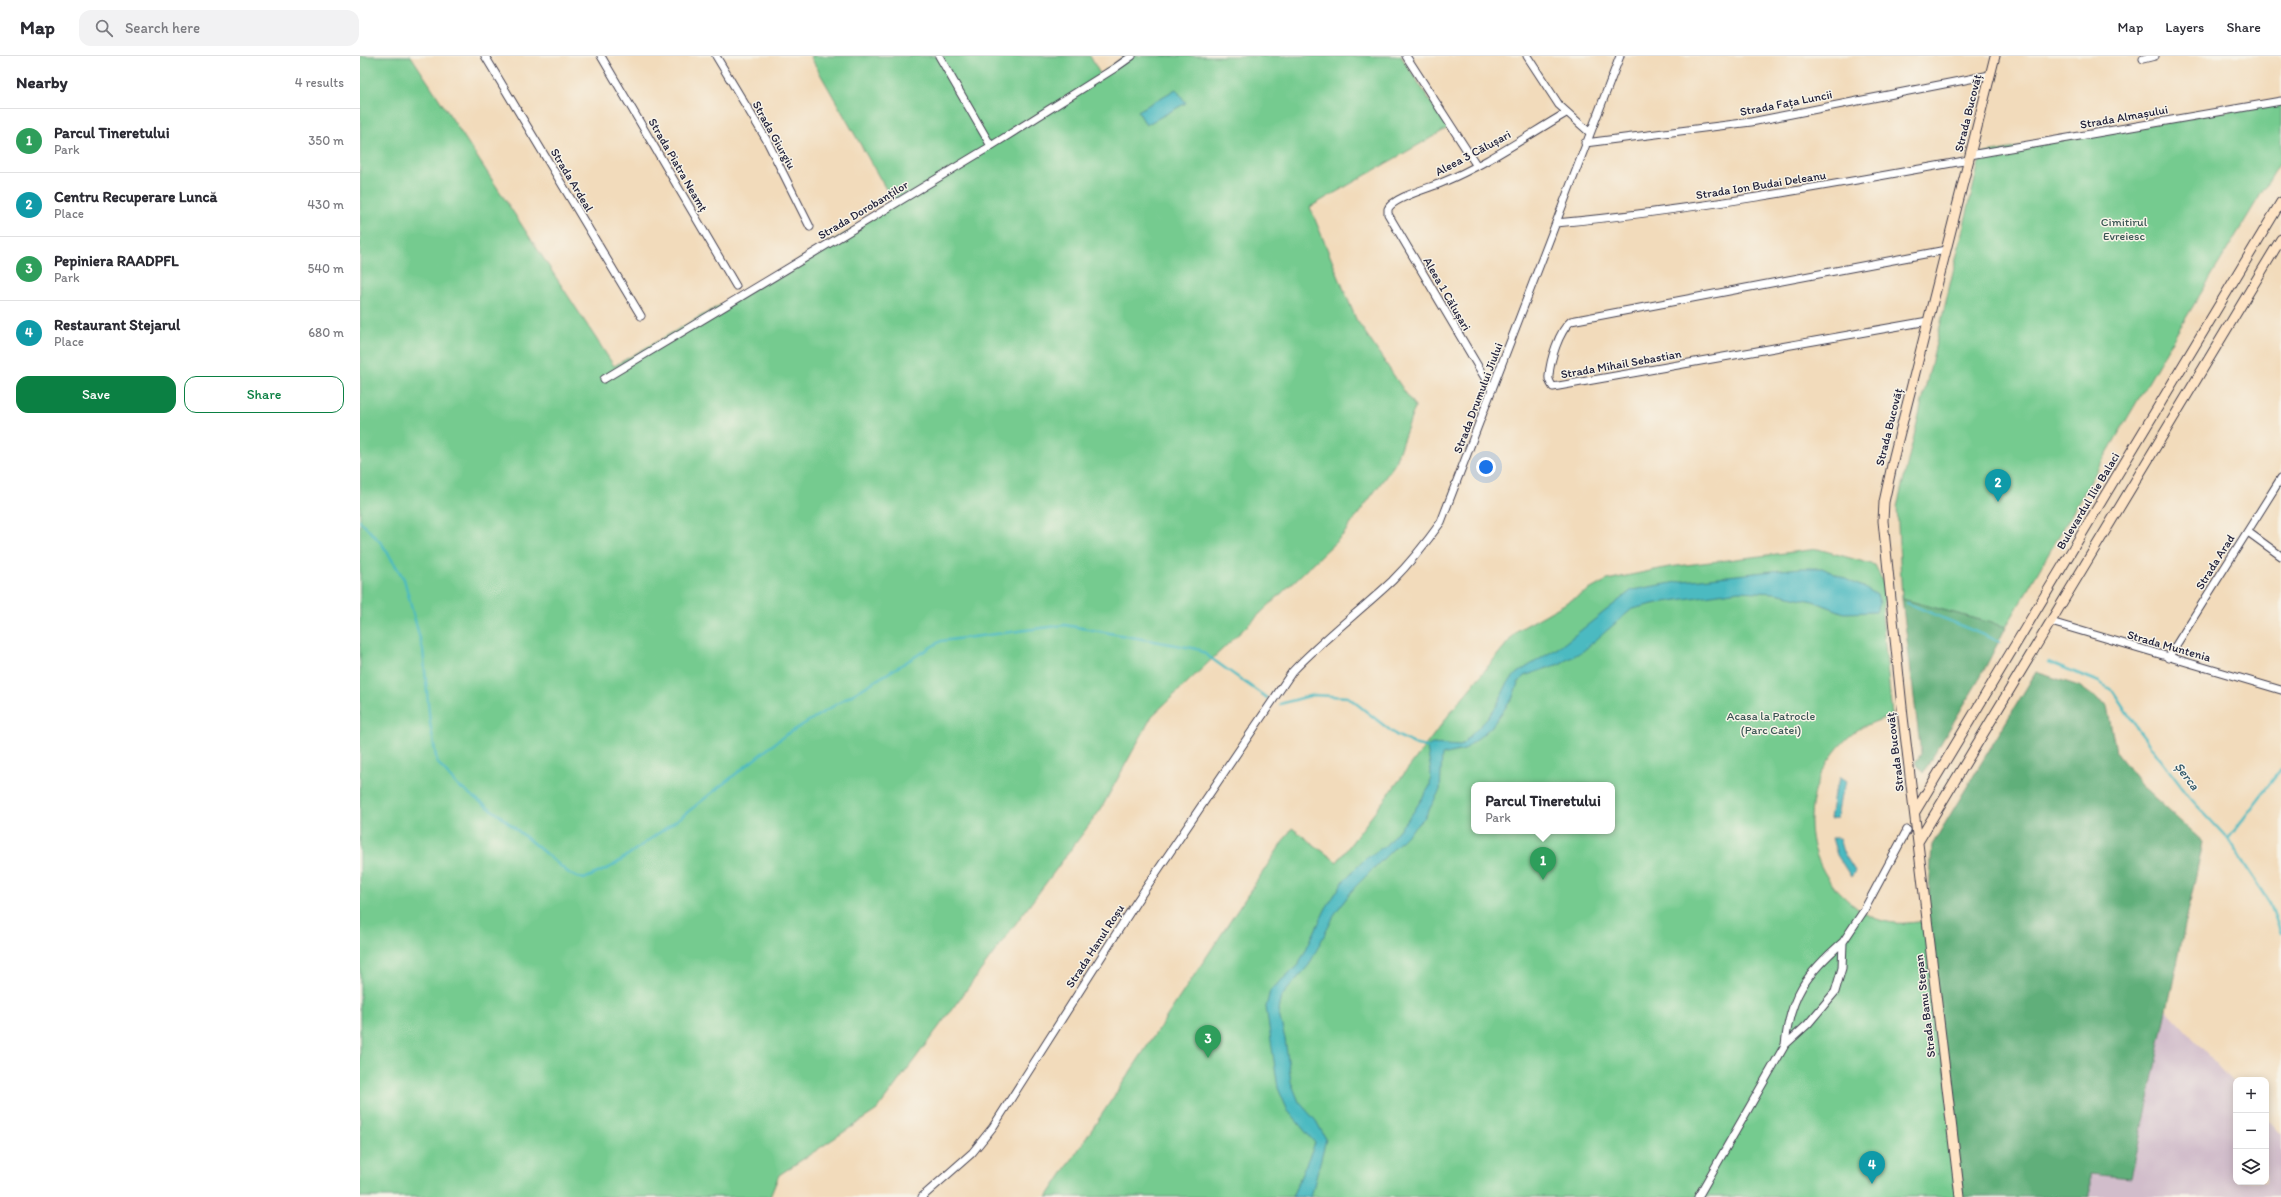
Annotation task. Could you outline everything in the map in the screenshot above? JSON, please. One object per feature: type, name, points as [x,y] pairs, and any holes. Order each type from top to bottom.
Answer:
[{"type":"main road","name":"Strada Bucovăț","points":[[1915,812],[1883,521],[1888,482],[1995,56]]},
{"type":"main road","name":"Bulevardul Ilie Balaci","points":[[1915,812],[2281,202]]},
{"type":"main road","points":[[1918,842],[2281,239]]},
{"type":"main road","name":"Strada Banu Stepan","points":[[1915,812],[1960,1197]]},
{"type":"street","name":"Strada Ardeal","points":[[485,56],[641,316]]},
{"type":"street","name":"Strada Piatra Neamț","points":[[601,56],[736,286]]},
{"type":"street","name":"Strada Giurgiu","points":[[716,56],[766,139],[810,227]]},
{"type":"street","points":[[939,56],[992,146]]},
{"type":"street","name":"Strada Dorobanților","points":[[604,379],[992,146],[1132,56]]},
{"type":"street","points":[[1406,56],[1477,166]]},
{"type":"street","points":[[1528,56],[1550,93],[1566,113],[1589,132]]},
{"type":"street","name":"Strada Drumului Jiului","points":[[1276,697],[1292,672],[1302,661],[1391,582],[1410,562],[1441,522],[1556,223],[1589,132],[1620,56]]},
{"type":"street","points":[[2143,58],[2155,56]]},
{"type":"street","name":"Strada Fața Luncii","points":[[1585,143],[1751,122],[1990,75]]},
{"type":"street","name":"Strada Almașului","points":[[1970,157],[2281,101]]},
{"type":"street","name":"Aleea 3 Călușari","points":[[1388,207],[1394,202],[1477,166],[1566,113]]},
{"type":"street","name":"Strada Ion Budai Deleanu","points":[[1556,223],[1638,215],[1736,201],[1970,157]]},
{"type":"street","name":"Aleea 1 Călușari","points":[[1388,207],[1388,214],[1492,390]]},
{"type":"street","name":"Strada Mihail Sebastian","points":[[1928,321],[1553,388],[1548,377],[1557,342],[1564,327],[1571,322],[1946,250]]},
{"type":"street","name":"Strada Arad","points":[[2168,658],[2281,478]]},
{"type":"street","points":[[2248,532],[2281,556]]},
{"type":"street","name":"Strada Muntenia","points":[[2051,622],[2168,658],[2281,690]]},
{"type":"street","name":"Strada Hanul Roșu","points":[[922,1197],[972,1153],[993,1127],[1137,901],[1276,697]]},
{"type":"street","points":[[1785,1046],[1791,1014],[1805,980],[1819,963],[1843,942],[1863,912],[1907,830]]},
{"type":"street","points":[[1698,1197],[1785,1046],[1808,1024],[1835,992],[1842,968],[1843,942]]},
{"type":"shaded area","points":[[2167,1010],[2233,1082],[2233,1185],[2269,1185],[2269,1121],[2281,1135],[2281,1197],[2090,1197],[2090,1174],[2131,1178]]},
{"type":"green space","points":[[360,56],[411,56],[614,366],[895,205],[810,56],[1090,56],[1100,74],[1125,56],[1401,56],[1448,128],[1310,207],[1356,319],[1415,407],[1394,465],[1343,535],[1152,716],[1101,809],[877,1110],[779,1175],[770,1197],[360,1197]]},
{"type":"green space","name":"Cimitirul Evreiesc","points":[[2281,101],[2281,161],[2178,331],[2006,627],[1902,599],[1897,507],[1981,154]]},
{"type":"green space","name":"Acasa la Patrocle (Parc Catei)","points":[[1818,549],[1875,565],[1883,584],[1885,594],[1882,615],[1892,715],[1856,731],[1838,747],[1825,767],[1816,788],[1812,810],[1812,833],[1817,855],[1827,876],[1842,895],[1852,904],[1869,916],[1881,921],[1903,923],[1927,921],[1960,1197],[1047,1197],[1292,828],[1337,862],[1457,704],[1518,630],[1607,580],[1669,567]]},
{"type":"green space","points":[[1902,599],[2006,627],[1980,678],[1923,773],[1915,762],[1921,754]]},
{"type":"green space","points":[[2036,672],[2079,686],[2107,706],[2116,752],[2143,787],[2203,842],[2131,1178],[2090,1174],[2090,1197],[1960,1197],[1927,921],[1932,845]]},
{"type":"water","points":[[1176,89],[1186,103],[1146,125],[1138,111]]},
{"type":"water","points":[[1800,568],[1822,568],[1869,590],[1877,595],[1880,603],[1876,612],[1844,613],[1813,601],[1775,593],[1739,591],[1657,603],[1632,609],[1583,651],[1559,664],[1524,676],[1518,683],[1512,699],[1491,727],[1464,750],[1442,755],[1440,790],[1425,817],[1354,888],[1336,912],[1309,965],[1281,997],[1278,1010],[1285,1039],[1291,1082],[1299,1102],[1316,1121],[1326,1139],[1311,1197],[1292,1197],[1315,1143],[1288,1111],[1278,1088],[1266,1007],[1270,991],[1299,964],[1326,908],[1345,879],[1365,859],[1386,845],[1412,814],[1430,786],[1431,771],[1427,747],[1432,744],[1460,746],[1487,719],[1497,705],[1507,684],[1517,673],[1561,646],[1632,590],[1683,581]]},
{"type":"water","points":[[1841,777],[1847,781],[1841,795],[1837,818],[1830,819],[1834,793]]},
{"type":"water","points":[[1832,838],[1839,838],[1843,852],[1855,871],[1851,877],[1837,855]]},
{"type":"waterway","points":[[360,521],[382,544],[404,579],[423,650],[430,723],[437,762],[458,786],[499,815],[570,874],[584,879],[611,867],[680,818],[784,736],[941,641],[1065,625],[1198,649],[1267,698]]},
{"type":"waterway","name":"Șerca","points":[[1907,603],[2000,642]]},
{"type":"waterway","name":"Șerca","points":[[2049,662],[2099,682],[2113,691],[2139,731],[2190,798],[2228,839],[2270,904],[2281,933]]},
{"type":"waterway","points":[[1280,704],[1313,695],[1348,697],[1396,735],[1417,745],[1427,747]]},
{"type":"waterway","points":[[2228,839],[2281,769]]},
{"type":"place","name":"Centru Recuperare Luncă","points":[[1998,502]]},
{"type":"place","name":"Parcul Tineretului","points":[[1543,880]]},
{"type":"place","name":"Pepiniera RAADPFL","points":[[1208,1058]]},
{"type":"place","name":"Restaurant Stejarul","points":[[1872,1184]]}]
